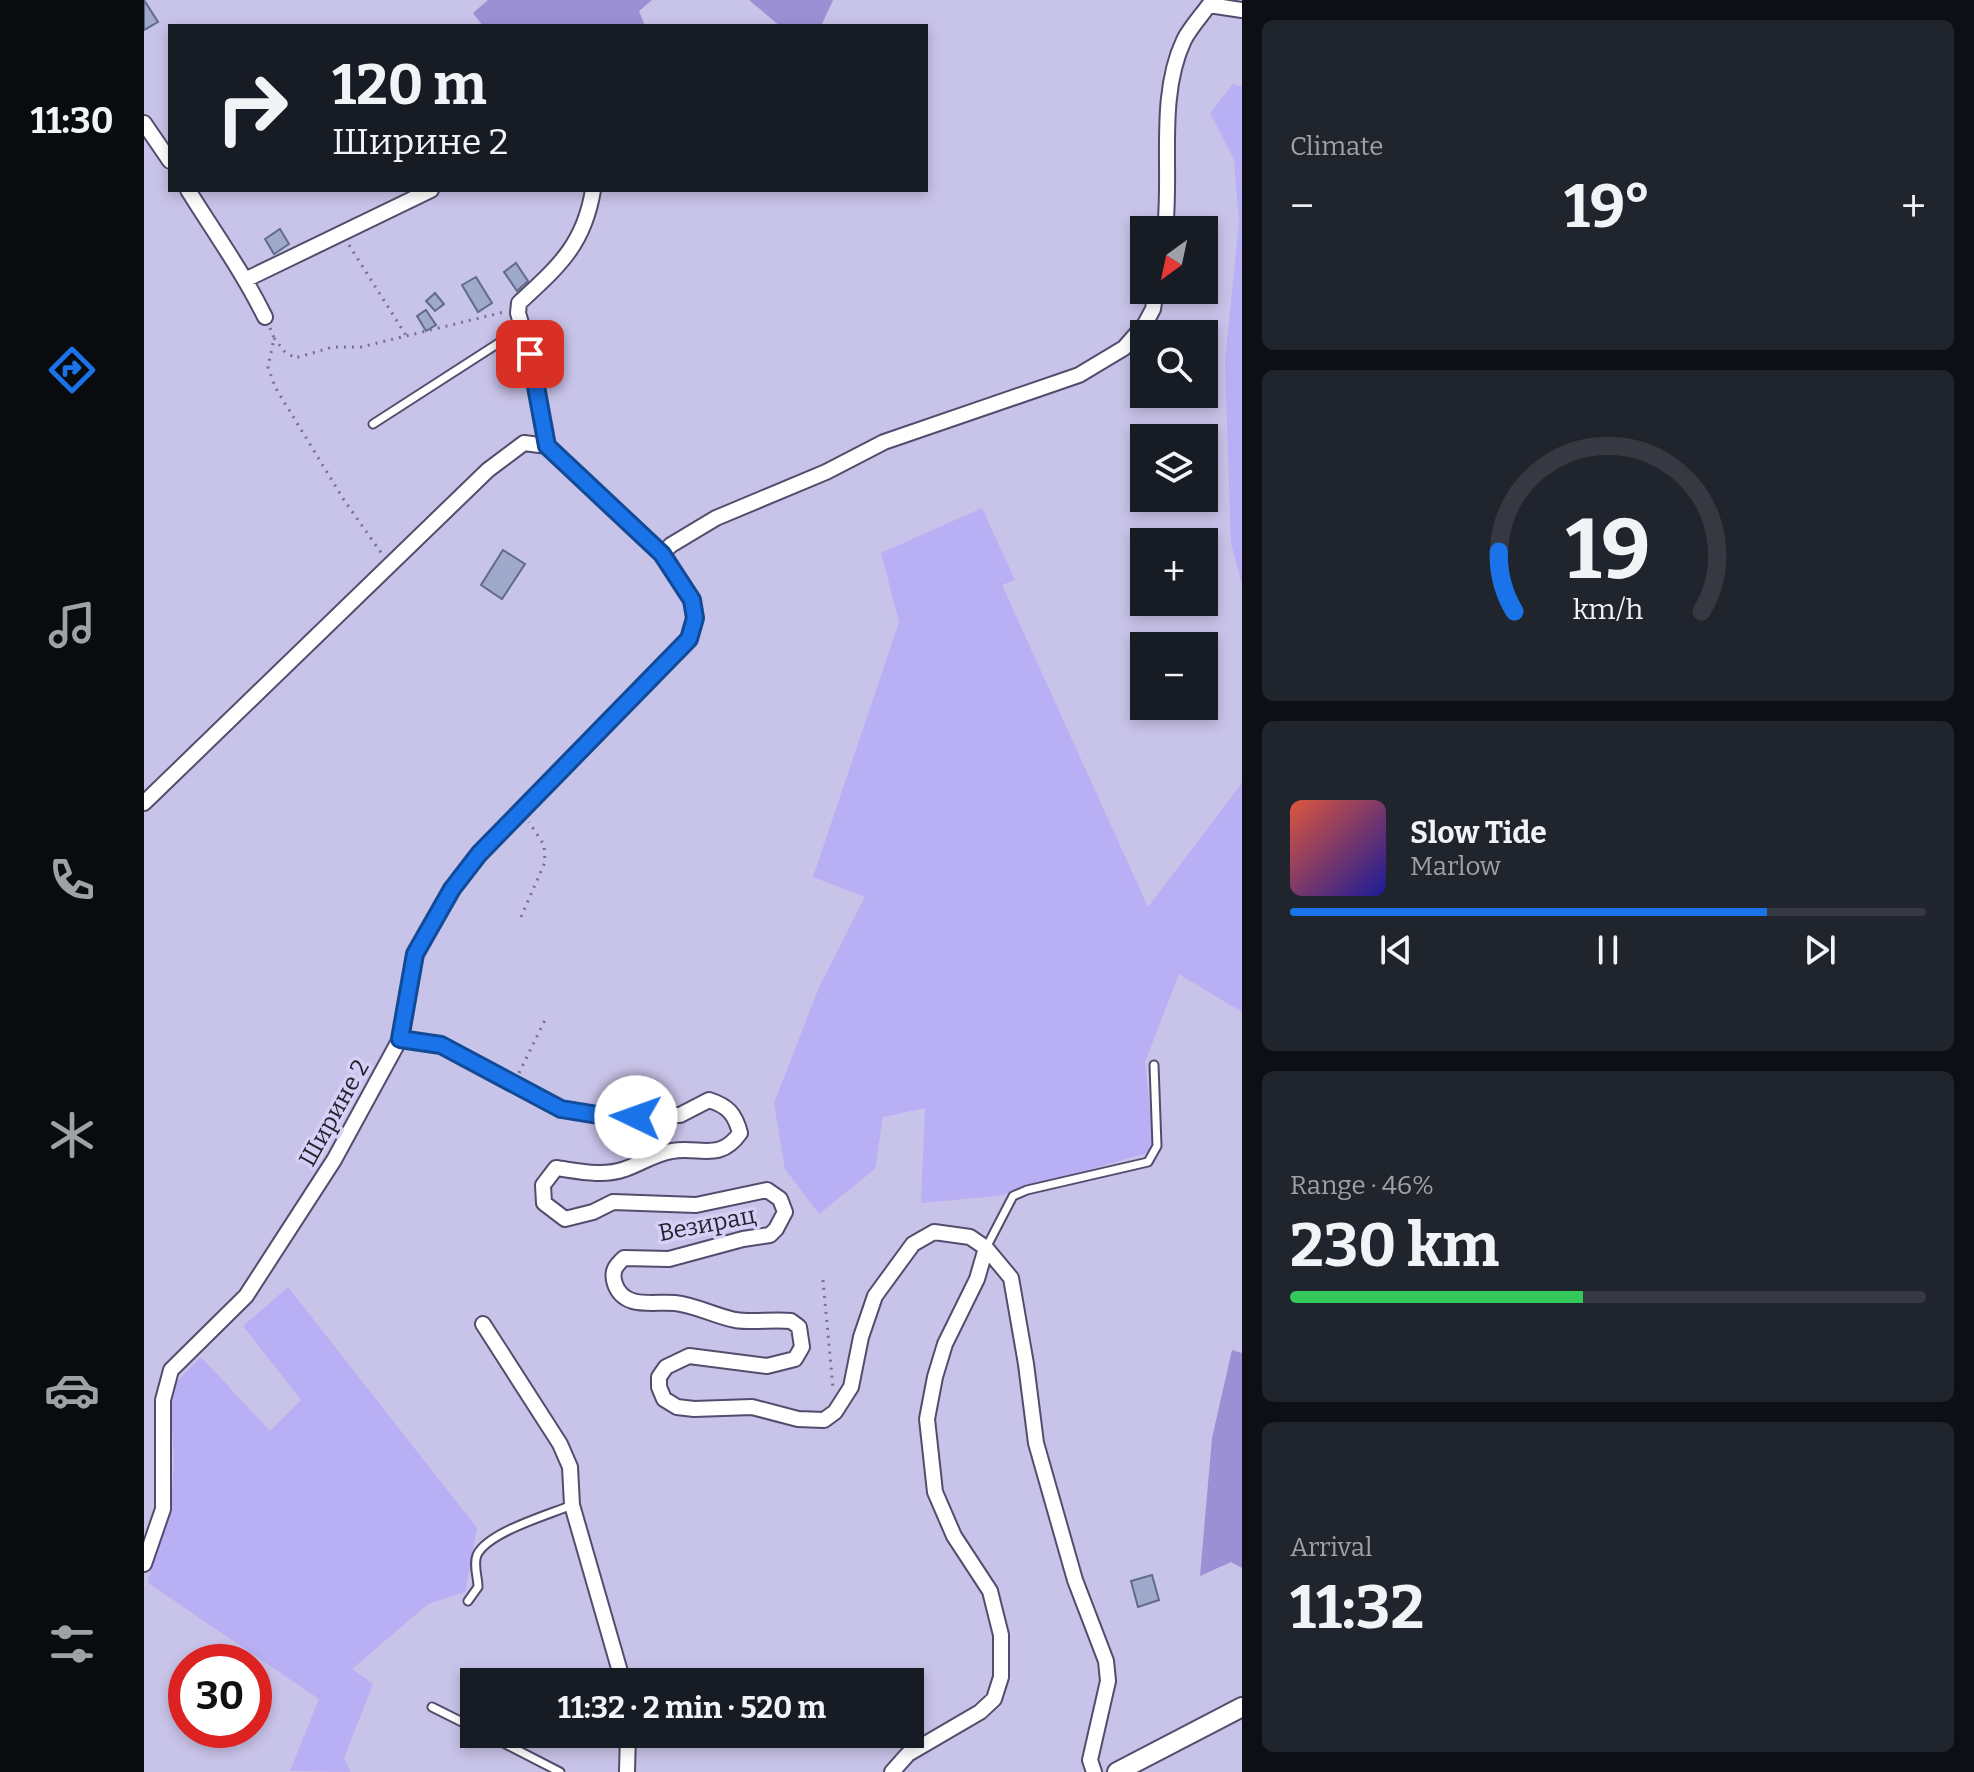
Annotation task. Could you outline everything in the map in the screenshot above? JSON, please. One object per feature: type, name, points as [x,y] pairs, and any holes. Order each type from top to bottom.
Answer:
[{"type":"street","points":[[1166,216],[1166,157],[1172,80],[1184,40],[1209,5],[1242,10]]},
{"type":"street","points":[[144,123],[168,158]]},
{"type":"street","points":[[189,192],[247,279],[265,317]]},
{"type":"street","points":[[247,279],[427,192]]},
{"type":"street","points":[[144,803],[510,451],[524,443],[547,446],[519,303],[569,254],[590,207],[593,192]]},
{"type":"street","points":[[662,554],[671,545],[716,518],[826,472],[884,442],[1079,375],[1124,348],[1145,324],[1154,304]]},
{"type":"street","name":"Ширине 2","points":[[144,1564],[163,1509],[163,1400],[171,1370],[246,1296],[334,1160],[400,1039],[415,954],[452,889],[479,854],[689,639],[695,618],[692,600],[662,554],[547,446]]},
{"type":"street","name":"Везирац","points":[[400,1039],[441,1045],[561,1109],[598,1115],[680,1115],[709,1100],[727,1106],[737,1121],[740,1133],[733,1143],[709,1153],[693,1149],[669,1151],[622,1171],[596,1173],[556,1168],[543,1185],[544,1203],[565,1219],[593,1212],[613,1202],[696,1205],[767,1190],[774,1194],[780,1199],[785,1212],[770,1235],[669,1259],[624,1258],[615,1266],[613,1276],[616,1288],[635,1302],[677,1303],[732,1319],[791,1321],[799,1327],[802,1347],[795,1359],[767,1366],[689,1356],[666,1367],[659,1377],[659,1387],[664,1399],[677,1407],[752,1407],[798,1419],[824,1420],[835,1412]]},
{"type":"street","points":[[835,1412],[851,1387],[861,1337],[875,1296],[913,1244],[934,1232],[953,1232],[970,1237],[986,1248],[1011,1278],[1036,1443],[1075,1580],[1106,1661],[1108,1681],[1090,1760],[1094,1772]]},
{"type":"street","points":[[892,1772],[908,1754],[980,1712],[994,1699],[1001,1677],[1001,1635],[990,1591],[954,1536],[935,1492],[927,1419],[945,1344],[977,1279],[986,1248]]},
{"type":"street","points":[[483,1324],[560,1444],[570,1467],[572,1505],[619,1668]]},
{"type":"street","points":[[1117,1772],[1242,1707]]},
{"type":"street","points":[[627,1772],[628,1748]]},
{"type":"lane","points":[[373,424],[520,320]]},
{"type":"lane","points":[[986,1248],[1013,1196],[1148,1162],[1157,1146],[1154,1065]]},
{"type":"lane","points":[[468,1601],[478,1587],[477,1555],[487,1544],[500,1534],[572,1505]]},
{"type":"lane","points":[[432,1707],[460,1721]]},
{"type":"lane","points":[[513,1748],[560,1772]]},
{"type":"path","points":[[341,233],[407,337]]},
{"type":"path","points":[[390,565],[344,500],[275,387],[269,365],[274,338],[284,351],[295,358],[333,347],[361,347],[407,337],[499,312],[520,320]]},
{"type":"path","points":[[520,811],[544,845],[545,862],[521,917]]},
{"type":"path","points":[[513,1083],[545,1020]]},
{"type":"path","points":[[823,1280],[835,1412]]},
{"type":"shaded area","points":[[488,0],[652,0],[639,11],[644,24],[481,24],[473,13]]},
{"type":"shaded area","points":[[749,0],[833,0],[822,24],[778,24]]},
{"type":"shaded area","points":[[1233,84],[1242,87],[1242,584],[1231,544],[1225,361],[1239,223],[1234,159],[1210,113]]},
{"type":"shaded area","points":[[982,508],[1015,580],[1002,585],[1148,907],[1242,783],[1242,1012],[1179,974],[1145,1062],[1154,1151],[998,1196],[921,1203],[925,1108],[883,1117],[875,1169],[819,1214],[785,1169],[774,1103],[820,985],[865,897],[813,877],[899,622],[881,553]]},
{"type":"shaded area","points":[[288,1287],[477,1528],[465,1592],[428,1604],[352,1669],[373,1684],[344,1758],[351,1772],[290,1771],[319,1699],[272,1667],[272,1644],[238,1644],[148,1583],[160,1534],[171,1506],[174,1463],[170,1388],[201,1357],[270,1431],[301,1400],[243,1326]]},
{"type":"shaded area","points":[[1232,1350],[1242,1353],[1242,1568],[1231,1562],[1200,1576],[1212,1438]]},
{"type":"building","points":[[144,0],[158,22],[144,30]]},
{"type":"building","points":[[280,229],[289,244],[274,254],[265,239]]},
{"type":"building","points":[[516,263],[528,281],[517,291],[504,272]]},
{"type":"building","points":[[476,277],[492,303],[478,312],[462,285]]},
{"type":"building","points":[[435,293],[444,304],[435,311],[426,301]]},
{"type":"building","points":[[426,310],[436,325],[426,331],[417,316]]},
{"type":"building","points":[[503,550],[525,564],[502,599],[481,585]]},
{"type":"building","points":[[1152,1575],[1159,1600],[1138,1607],[1131,1581]]},
{"type":"route","points":[[530,354],[547,446],[662,554],[692,600],[695,618],[689,639],[479,854],[452,889],[415,954],[400,1039],[441,1045],[561,1109],[636,1117]]}]
